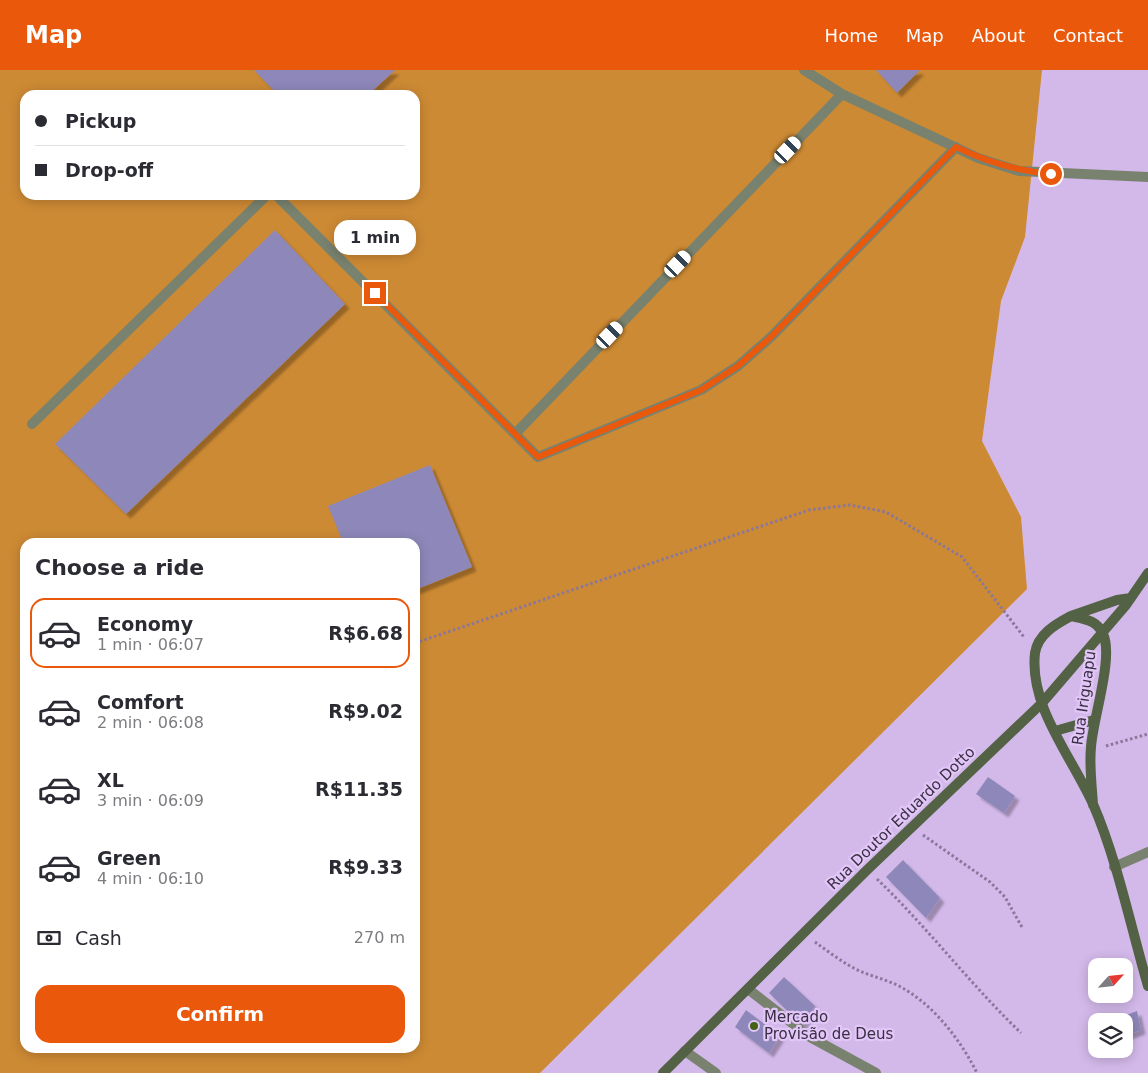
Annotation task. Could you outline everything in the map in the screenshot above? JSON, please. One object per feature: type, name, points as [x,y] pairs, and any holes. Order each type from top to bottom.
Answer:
[{"type":"main road","name":"Rua Doutor Eduardo Dotto","points":[[663,1073],[804,935],[867,870],[1042,703],[1131,598],[1148,573]]},
{"type":"main road","points":[[1035,651],[1047,631],[1071,616],[1117,600],[1131,598]]},
{"type":"main road","points":[[1071,616],[1093,622],[1103,632]]},
{"type":"main road","name":"Rua Iriguapu","points":[[1093,804],[1090,749],[1107,656],[1103,632]]},
{"type":"main road","name":"Rua Iriguapu","points":[[1035,651],[1036,682],[1042,703],[1093,804]]},
{"type":"main road","points":[[1056,731],[1094,720]]},
{"type":"main road","points":[[1093,804],[1114,867],[1148,986]]},
{"type":"street","points":[[804,70],[842,94],[978,158],[1019,171],[1148,178]]},
{"type":"street","points":[[515,434],[842,94]]},
{"type":"street","points":[[281,200],[538,457],[701,390],[738,366],[771,337],[956,147]]},
{"type":"street","points":[[32,424],[262,200]]},
{"type":"street","points":[[1114,867],[1148,852]]},
{"type":"street","points":[[748,989],[810,1037],[876,1073]]},
{"type":"street","points":[[685,1051],[716,1073]]},
{"type":"path","points":[[420,641],[809,510],[850,505],[886,512],[962,557],[1035,651]]},
{"type":"path","points":[[1090,749],[1148,734]]},
{"type":"path","points":[[912,828],[990,882],[1005,897],[1023,929]]},
{"type":"path","points":[[867,870],[910,910],[969,980],[1021,1033]]},
{"type":"path","points":[[804,935],[850,966],[899,986],[919,999],[938,1017],[965,1050],[977,1073]]},
{"type":"shaded area","points":[[0,70],[1042,70],[1025,237],[1001,301],[982,441],[1021,517],[1027,589],[540,1073],[0,1073]]},
{"type":"building","points":[[254,70],[395,70],[373,90],[273,90]]},
{"type":"building","points":[[876,70],[920,70],[897,93]]},
{"type":"building","points":[[275,230],[345,304],[126,514],[55,444]]},
{"type":"building","points":[[430,465],[472,567],[420,588],[420,538],[341,538],[328,506]]},
{"type":"building","points":[[988,777],[1015,796],[1004,813],[976,794]]},
{"type":"building","points":[[903,860],[940,898],[926,918],[886,877]]},
{"type":"building","points":[[784,977],[815,1006],[802,1025],[769,993]]},
{"type":"building","points":[[746,1010],[780,1036],[769,1053],[735,1027]]},
{"type":"building","points":[[1137,1011],[1141,1030],[1133,1033],[1133,1013]]},
{"type":"place","name":"Mercado Provisão de Deus","points":[[754,1026]]},
{"type":"route","points":[[375,293],[538,457],[701,390],[738,366],[771,337],[956,147],[978,158],[1019,171],[1051,174]]}]
